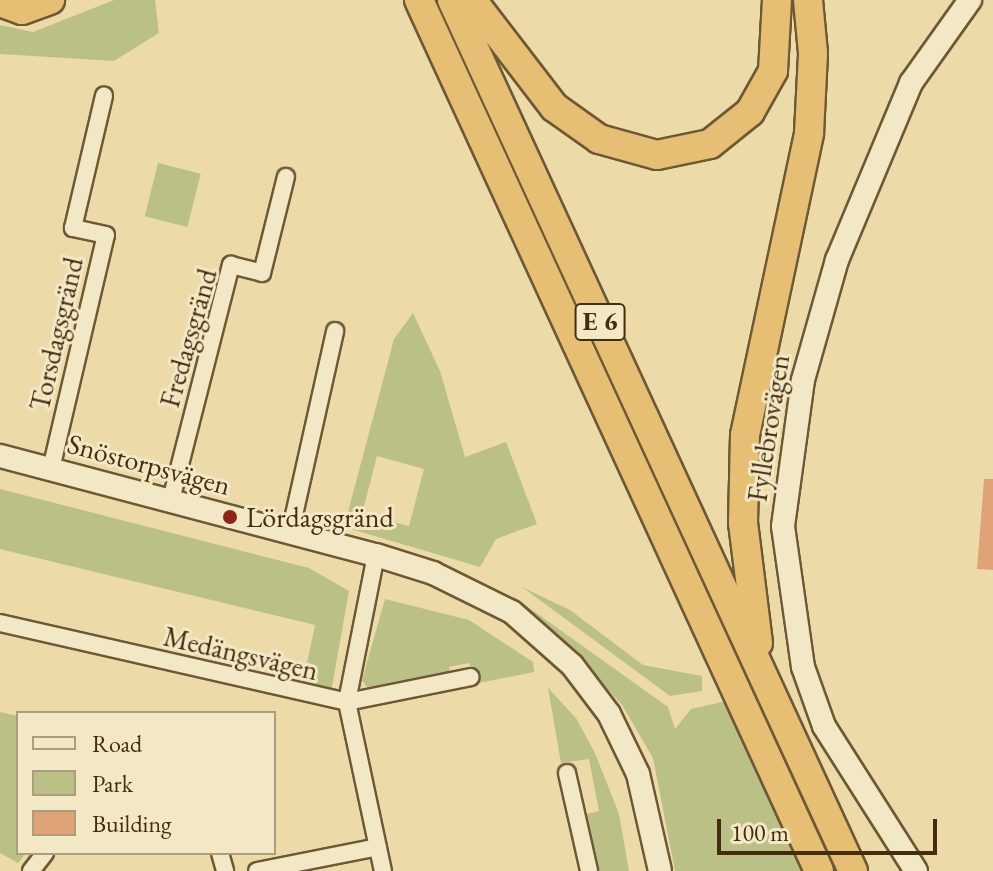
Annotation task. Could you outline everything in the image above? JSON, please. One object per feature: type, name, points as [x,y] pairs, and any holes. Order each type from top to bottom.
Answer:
[{"type":"highway","points":[[0,2],[22,10],[50,0]]},
{"type":"highway","name":"E 6","points":[[419,0],[819,871]]},
{"type":"highway","name":"E 6","points":[[452,0],[853,871]]},
{"type":"highway","points":[[472,0],[554,107],[599,139],[657,155],[710,144],[750,112],[773,71],[777,0]]},
{"type":"highway","points":[[762,672],[743,523],[745,435],[809,133],[813,53],[808,0]]},
{"type":"street","name":"Fyllebrovägen","points":[[916,871],[824,726],[803,667],[783,526],[803,380],[837,260],[911,83],[970,0]]},
{"type":"street","name":"Torsdagsgränd","points":[[51,469],[106,235],[73,228],[104,96]]},
{"type":"street","name":"Fredagsgränd","points":[[171,500],[231,265],[262,273],[286,177]]},
{"type":"street","points":[[290,533],[335,331]]},
{"type":"street","name":"Snöstorpsvägen","points":[[0,456],[376,555],[466,588],[512,612],[549,645],[609,714],[638,774],[660,871]]},
{"type":"street","points":[[376,555],[347,702],[383,871]]},
{"type":"street","name":"Medängsvägen","points":[[0,623],[347,702],[471,677]]},
{"type":"street","points":[[567,773],[589,871]]},
{"type":"street","points":[[257,871],[378,847]]},
{"type":"street","points":[[31,871],[43,855]]},
{"type":"green space","points":[[114,0],[155,0],[159,33],[114,61],[0,54],[0,25],[33,32]]},
{"type":"green space","points":[[158,163],[201,174],[187,227],[145,216]]},
{"type":"green space","points":[[413,313],[440,371],[465,457],[506,442],[537,524],[496,539],[480,567],[344,527],[394,339]],"holes":[[[377,456],[424,469],[409,526],[362,514]]]},
{"type":"green space","points":[[0,489],[309,568],[349,591],[332,687],[322,693],[302,687],[315,625],[0,549]]},
{"type":"green space","points":[[522,587],[570,610],[643,665],[702,676],[702,691],[670,696]]},
{"type":"green space","points":[[514,597],[668,707],[675,729],[691,709],[731,700],[806,871],[675,871],[653,758],[622,705],[562,639],[519,611],[510,601]]},
{"type":"green space","points":[[385,599],[469,620],[533,662],[534,672],[474,684],[469,663],[449,667],[450,674],[371,692],[362,680]]},
{"type":"green space","points":[[548,688],[576,718],[595,753],[619,814],[629,871],[596,871],[582,815],[599,811],[589,759],[561,763]]},
{"type":"green space","points":[[0,712],[16,716],[16,855],[24,855],[18,863],[0,853]]},
{"type":"building","points":[[984,479],[993,479],[993,570],[977,569]]},
{"type":"place","name":"Lördagsgränd","points":[[230,517]]}]
